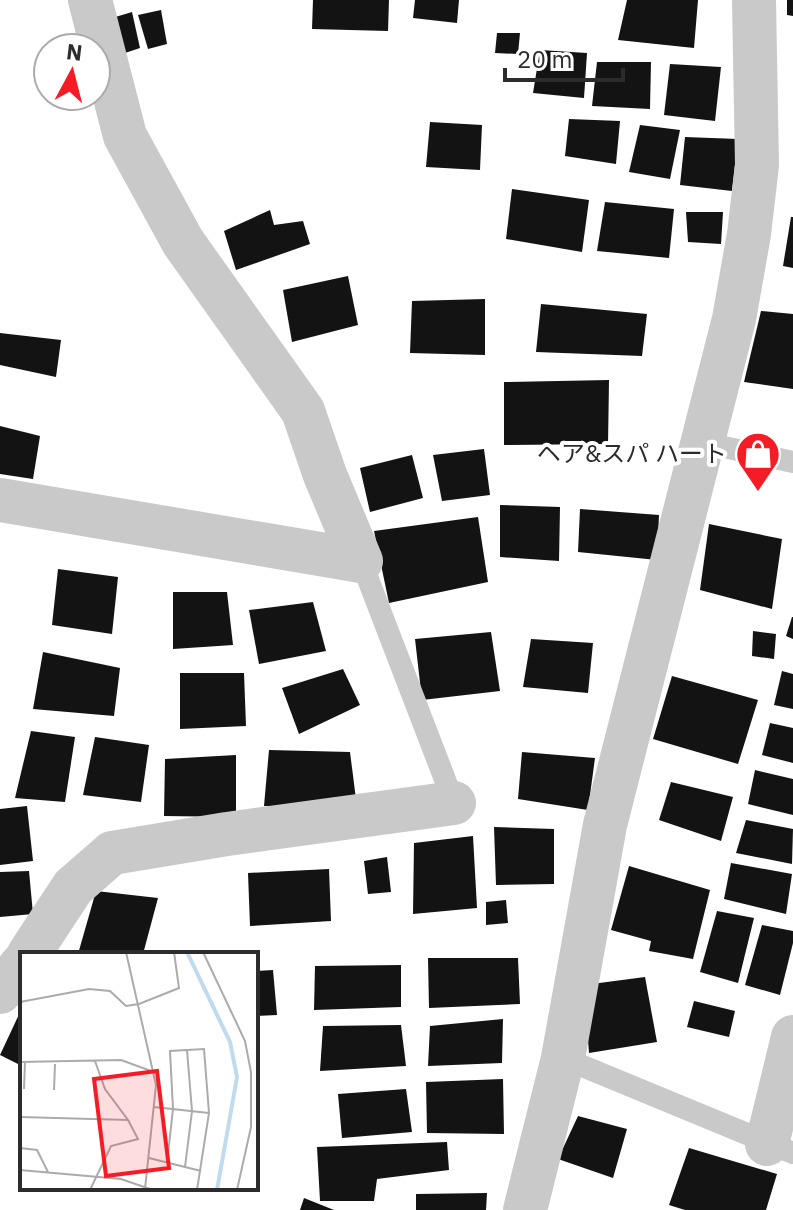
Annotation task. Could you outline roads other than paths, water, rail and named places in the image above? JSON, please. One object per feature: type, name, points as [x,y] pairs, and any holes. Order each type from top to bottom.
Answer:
[{"type":"street","points":[[90,0],[125,136],[183,242],[303,411],[325,475],[361,561]]},
{"type":"street","points":[[525,1210],[563,1058],[605,825],[734,319],[757,165],[752,1]]},
{"type":"street","points":[[0,500],[361,561]]},
{"type":"street","points":[[30,952],[73,887],[112,853],[454,803]]},
{"type":"street","points":[[0,992],[20,967]]},
{"type":"street","points":[[780,1149],[793,1037]]},
{"type":"lane","points":[[701,442],[793,462]]},
{"type":"lane","points":[[361,561],[454,803]]},
{"type":"lane","points":[[563,1058],[780,1149]]},
{"type":"place","name":"ヘア&スパ ハート","points":[[758,493]]}]
